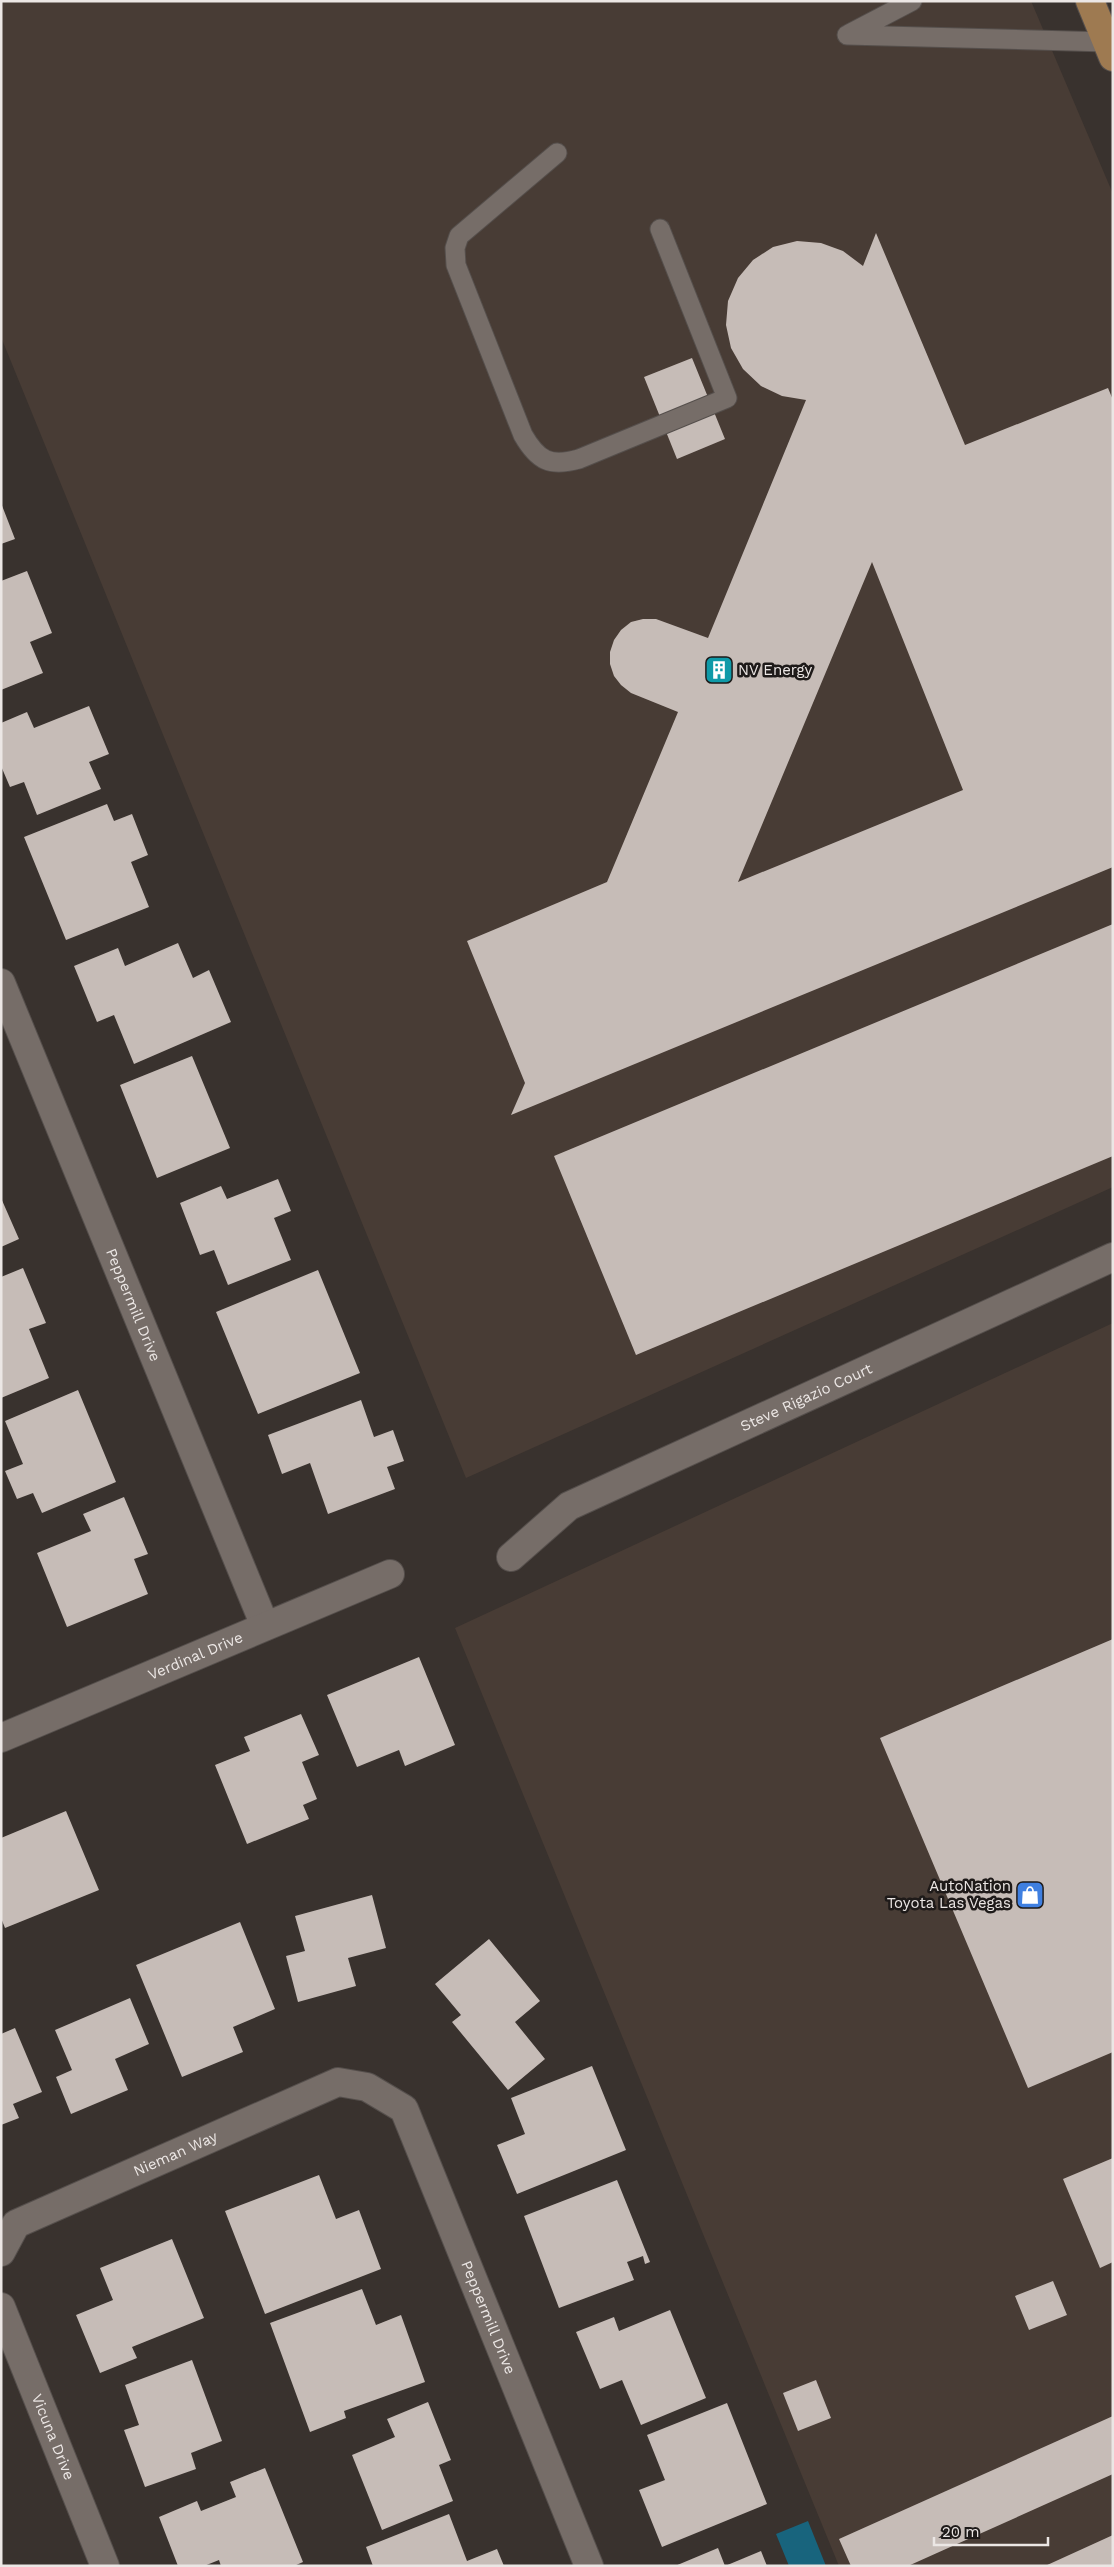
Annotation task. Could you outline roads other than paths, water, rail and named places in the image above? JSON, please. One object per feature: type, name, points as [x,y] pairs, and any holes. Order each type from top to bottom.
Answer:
[{"type":"main road","points":[[1090,1],[1111,47]]},
{"type":"street","name":"Peppermill Drive","points":[[1,983],[266,1626]]},
{"type":"street","name":"Steve Rigazio Court","points":[[511,1557],[569,1506],[1113,1257]]},
{"type":"street","name":"Verdinal Drive","points":[[1,1738],[390,1574]]},
{"type":"street","name":"Nieman Way","points":[[1,2252],[16,2224],[338,2082],[367,2087]]},
{"type":"street","name":"Peppermill Drive","points":[[367,2087],[404,2109],[589,2566]]},
{"type":"street","name":"Vicuna Drive","points":[[1,2307],[105,2566]]},
{"type":"lane","points":[[912,1],[847,35],[1111,47]]},
{"type":"lane","points":[[557,153],[459,236],[455,248],[456,265],[523,435],[531,449],[546,461],[561,464],[579,459],[727,398],[660,229]]},
{"type":"water","points":[[808,2521],[826,2566],[789,2566],[776,2534]]},
{"type":"place","name":"NV Energy","points":[[719,670]]},
{"type":"place","name":"AutoNation Toyota Las Vegas","points":[[1030,1895]]}]
